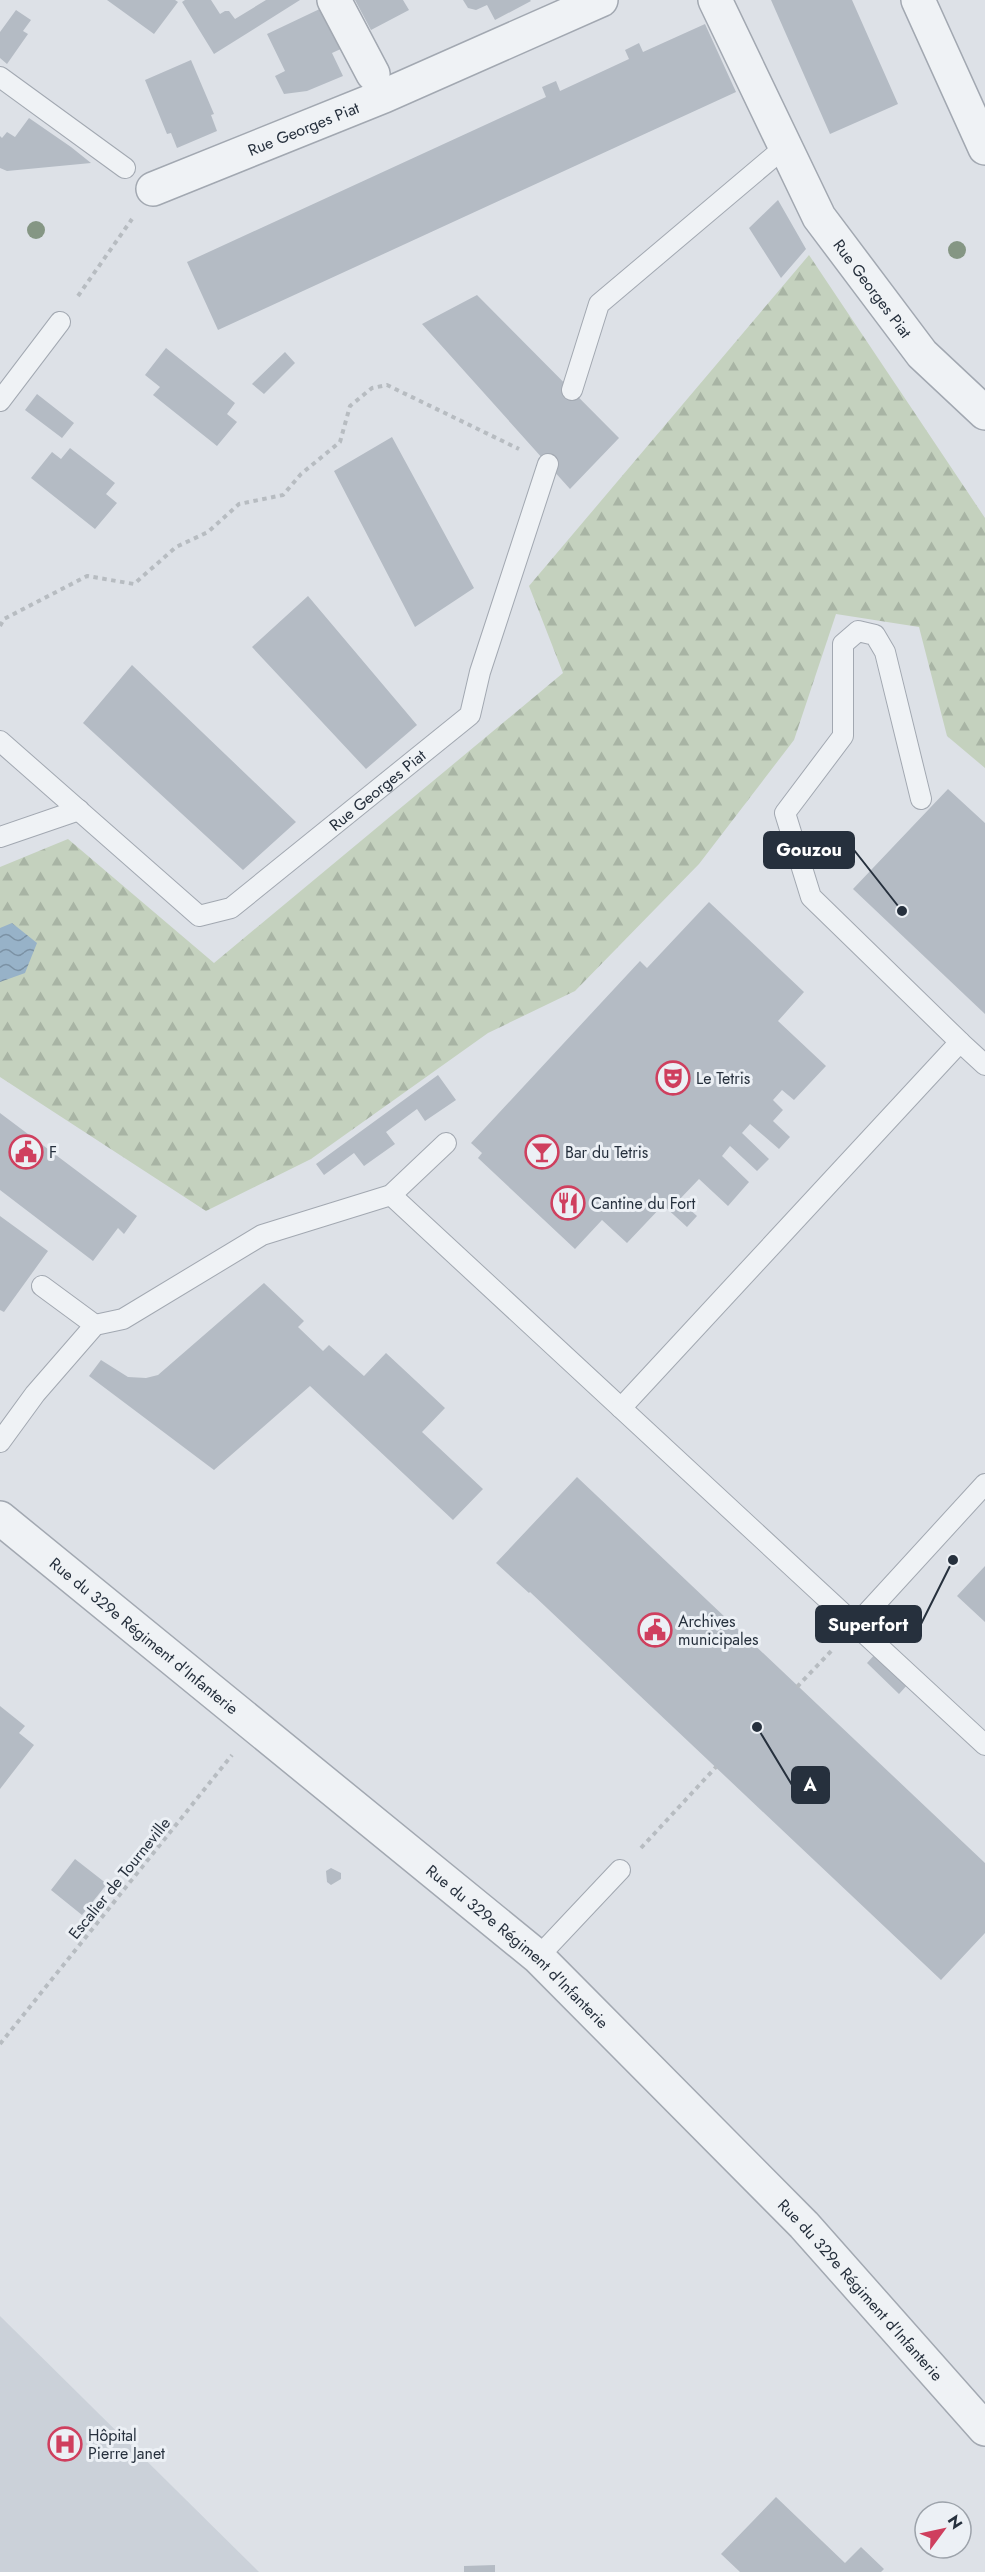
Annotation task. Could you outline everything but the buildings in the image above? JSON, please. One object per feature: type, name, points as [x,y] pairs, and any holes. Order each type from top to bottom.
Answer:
[{"type":"street","points":[[334,0],[373,74]]},
{"type":"street","name":"Rue Georges Piat","points":[[716,0],[819,217],[922,354],[985,413]]},
{"type":"street","points":[[918,0],[985,148]]},
{"type":"street","name":"Rue Georges Piat","points":[[153,189],[384,96],[592,2]]},
{"type":"street","name":"Rue du 329e Régiment d'Infanterie","points":[[0,1518],[538,1958],[804,2225],[985,2429]]},
{"type":"lane","points":[[0,77],[125,168]]},
{"type":"lane","points":[[572,390],[599,304],[786,146]]},
{"type":"lane","points":[[0,401],[60,322]]},
{"type":"lane","name":"Rue Georges Piat","points":[[0,741],[199,916],[231,908],[470,715],[480,672],[548,464]]},
{"type":"lane","points":[[921,799],[885,652],[875,635],[858,631],[843,644],[843,736],[785,813],[812,897],[985,1065]]},
{"type":"lane","points":[[0,837],[79,810]]},
{"type":"lane","points":[[621,1408],[960,1042]]},
{"type":"lane","points":[[0,1442],[35,1394],[95,1325],[123,1319],[262,1235],[392,1195],[446,1143]]},
{"type":"lane","points":[[392,1195],[985,1745]]},
{"type":"lane","points":[[42,1286],[95,1325]]},
{"type":"lane","points":[[855,1626],[985,1484]]},
{"type":"lane","points":[[538,1958],[620,1870]]},
{"type":"path","points":[[60,322],[153,189]]},
{"type":"path","points":[[0,626],[4,619],[87,576],[134,584],[176,547],[208,532],[239,504],[284,495],[301,474],[340,442],[350,406],[372,388],[387,385],[519,449]]},
{"type":"path","points":[[797,1687],[824,1659]]},
{"type":"path","name":"Escalier de Tourneville","points":[[0,2044],[226,1763],[254,1724]]},
{"type":"path","points":[[651,1837],[716,1767]]},
{"type":"shaded area","name":"Hôpital Pierre Janet","points":[[0,2316],[259,2572],[0,2572]]},
{"type":"green space","points":[[809,255],[985,518],[985,768],[947,736],[919,627],[836,614],[794,740],[699,864],[575,991],[488,1033],[311,1159],[206,1211],[0,1077],[0,867],[68,839],[214,963],[563,673],[529,586]]},
{"type":"water","points":[[12,923],[37,943],[25,973],[0,982],[0,928]]},
{"type":"place","name":"Gouzou","points":[[902,911]]},
{"type":"place","name":"Le Tetris","points":[[673,1078]]},
{"type":"place","name":"F","points":[[26,1152]]},
{"type":"place","name":"Bar du Tetris","points":[[542,1152]]},
{"type":"place","name":"Cantine du Fort","points":[[568,1203]]},
{"type":"place","name":"Superfort","points":[[953,1560]]},
{"type":"place","name":"Archives municipales","points":[[655,1630]]},
{"type":"place","name":"A","points":[[757,1727]]},
{"type":"place","name":"Hôpital Pierre Janet","points":[[65,2444]]}]
